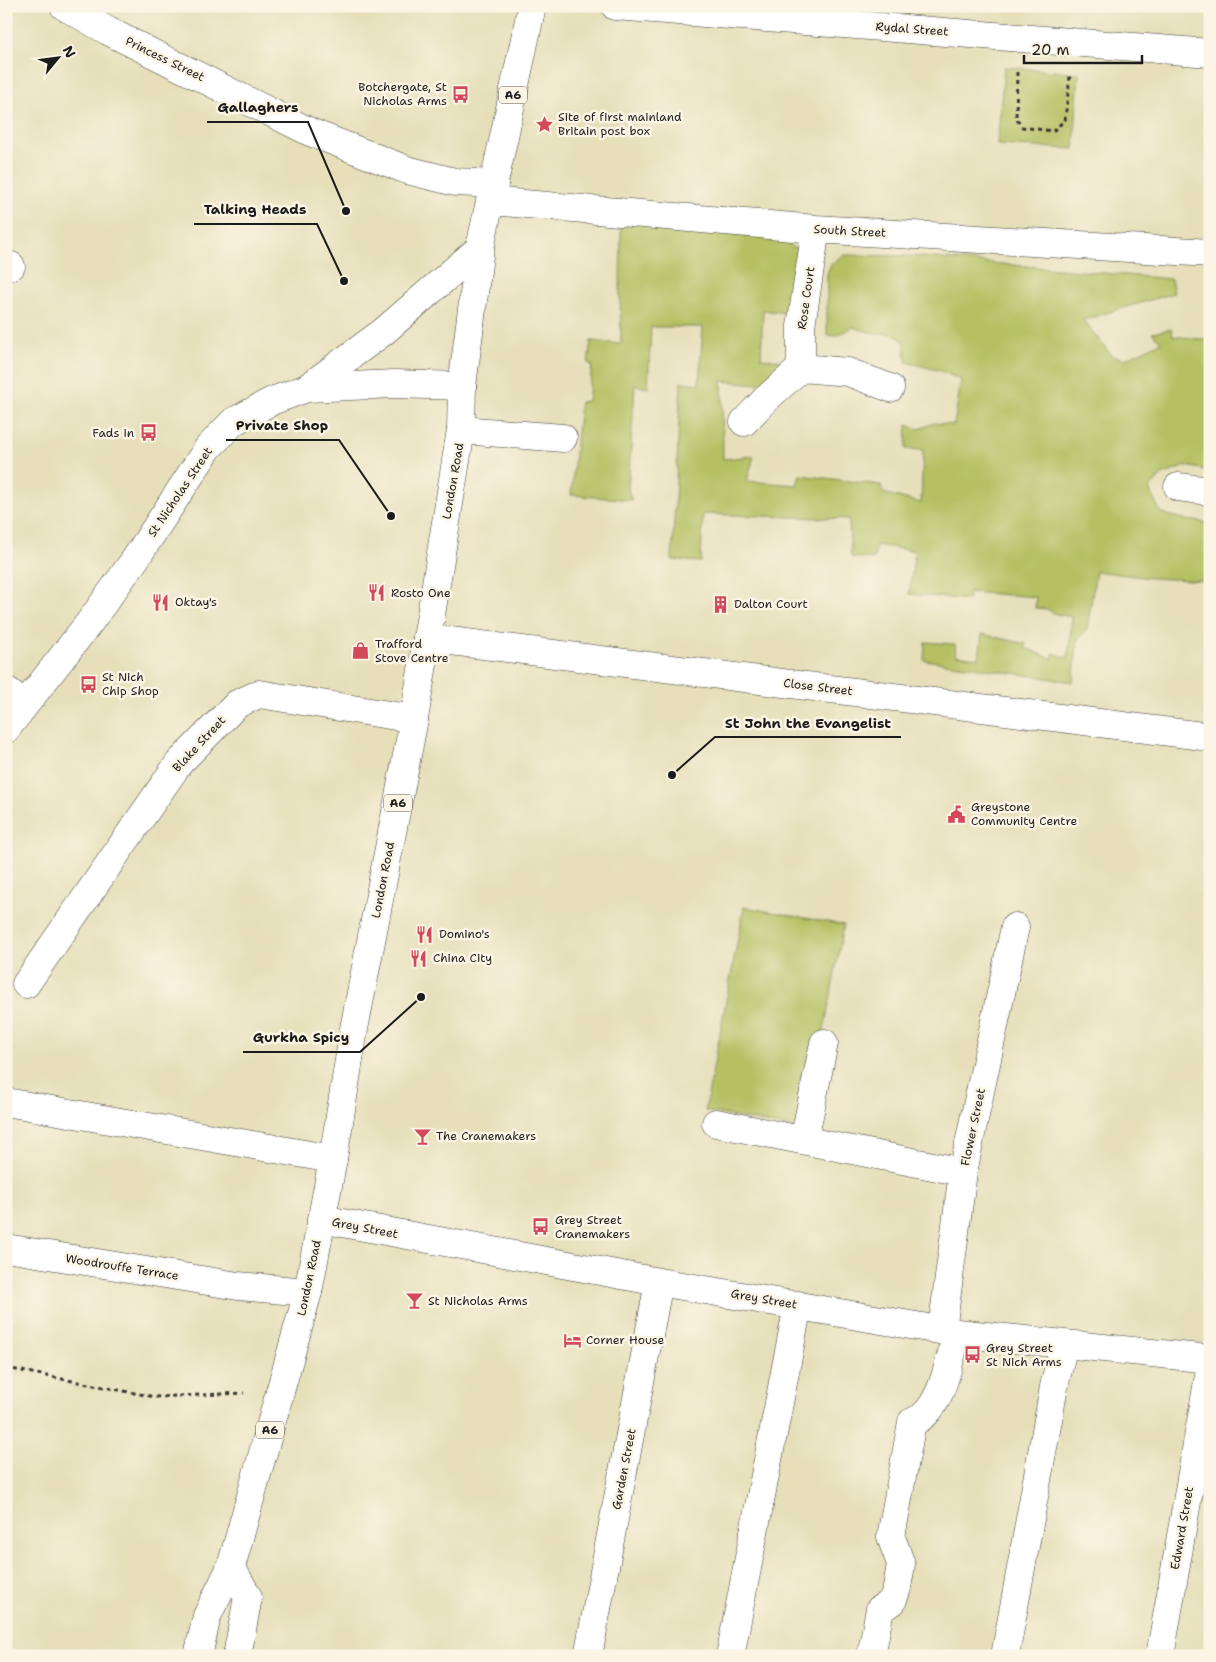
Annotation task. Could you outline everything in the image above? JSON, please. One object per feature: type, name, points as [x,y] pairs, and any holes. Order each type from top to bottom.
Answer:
[{"type":"street","name":"Princess Street","points":[[64,6],[108,31],[310,132],[407,170],[492,193]]},
{"type":"street","name":"A6","points":[[492,193],[532,6]]},
{"type":"street","name":"Rydal Street","points":[[615,6],[1210,53]]},
{"type":"street","name":"South Street","points":[[492,193],[816,229],[1210,253]]},
{"type":"street","name":"London Road","points":[[198,1656],[207,1616],[231,1567],[308,1292],[333,1159],[354,1029],[414,719],[461,430],[462,386],[480,248],[492,193]]},
{"type":"street","name":"Rose Court","points":[[801,368],[801,326],[816,229]]},
{"type":"street","points":[[307,388],[383,332],[480,248]]},
{"type":"street","points":[[744,422],[766,398],[801,368],[848,372],[890,388]]},
{"type":"street","name":"St Nicholas Street","points":[[6,729],[16,697],[89,623],[136,558],[208,448],[233,422],[272,401],[307,388],[394,384],[462,386]]},
{"type":"street","points":[[461,430],[563,438]]},
{"type":"street","points":[[1178,487],[1210,491]]},
{"type":"street","name":"Close Street","points":[[427,638],[1210,737]]},
{"type":"street","name":"Blake Street","points":[[26,984],[179,763],[237,704],[259,694],[414,719]]},
{"type":"street","name":"Flower Street","points":[[871,1656],[880,1609],[892,1602],[897,1588],[901,1564],[891,1537],[912,1422],[921,1420],[938,1398],[950,1331],[963,1172],[1015,927]]},
{"type":"street","points":[[804,1140],[824,1043]]},
{"type":"street","points":[[6,1102],[333,1159]]},
{"type":"street","points":[[716,1123],[963,1172]]},
{"type":"street","name":"Grey Street","points":[[321,1219],[660,1282],[950,1331],[1210,1358]]},
{"type":"street","name":"Woodrouffe Terrace","points":[[6,1248],[238,1286],[308,1292]]},
{"type":"street","name":"Garden Street","points":[[588,1656],[660,1282]]},
{"type":"street","points":[[730,1656],[798,1305]]},
{"type":"street","points":[[1005,1656],[1054,1387],[1064,1344]]},
{"type":"street","name":"Edward Street","points":[[1160,1656],[1210,1370]]},
{"type":"street","points":[[231,1567],[248,1597],[237,1656]]},
{"type":"path","points":[[1018,38],[1016,118],[1022,127],[1053,130],[1064,120],[1074,42]]},
{"type":"path","points":[[6,1368],[155,1397],[246,1393],[246,1397],[278,1402]]},
{"type":"green space","points":[[1004,67],[1079,73],[1074,149],[997,145]]},
{"type":"green space","points":[[627,220],[780,239],[796,249],[803,258],[807,316],[763,310],[761,358],[788,361],[773,385],[722,381],[723,459],[754,456],[747,481],[797,485],[800,475],[881,485],[883,493],[921,503],[923,450],[906,449],[907,425],[919,429],[934,423],[954,425],[961,380],[941,371],[906,362],[905,343],[896,335],[869,332],[853,327],[836,336],[827,335],[827,274],[831,264],[843,255],[911,256],[1171,279],[1174,293],[1083,320],[1112,356],[1125,359],[1161,342],[1152,333],[1171,329],[1173,336],[1210,340],[1210,471],[1186,466],[1162,475],[1149,489],[1161,513],[1186,520],[1210,523],[1210,581],[1150,578],[1096,571],[1087,630],[1078,639],[1073,682],[924,660],[925,642],[955,644],[956,655],[979,658],[982,634],[1026,644],[1025,648],[1053,659],[1053,653],[1068,658],[1072,617],[1055,614],[1047,609],[1035,608],[1036,597],[969,592],[968,600],[909,594],[915,551],[876,545],[874,559],[851,557],[849,519],[703,514],[701,562],[672,560],[681,382],[699,384],[703,327],[651,327],[648,388],[635,385],[628,490],[632,500],[571,495],[580,402],[588,401],[592,365],[588,363],[591,341],[621,344],[621,227]]},
{"type":"green space","points":[[744,907],[844,925],[805,1131],[705,1111]]},
{"type":"place","name":"Botchergate, St Nicholas Arms","points":[[461,94]]},
{"type":"place","name":"Site of first mainland Britain post box","points":[[544,124]]},
{"type":"place","name":"Gallaghers","points":[[346,211]]},
{"type":"place","name":"Talking Heads","points":[[344,281]]},
{"type":"place","name":"Fads in","points":[[148,433]]},
{"type":"place","name":"Private Shop","points":[[391,516]]},
{"type":"place","name":"Rosto One","points":[[377,593]]},
{"type":"place","name":"Oktay's","points":[[161,602]]},
{"type":"place","name":"Dalton Court","points":[[720,604]]},
{"type":"place","name":"Trafford Stove Centre","points":[[361,651]]},
{"type":"place","name":"St Nich Chip Shop","points":[[88,684]]},
{"type":"place","name":"St John the Evangelist","points":[[672,775]]},
{"type":"place","name":"Greystone Community Centre","points":[[957,814]]},
{"type":"place","name":"Domino's","points":[[425,934]]},
{"type":"place","name":"China City","points":[[419,958]]},
{"type":"place","name":"Gurkha Spicy","points":[[421,997]]},
{"type":"place","name":"The Cranemakers","points":[[422,1136]]},
{"type":"place","name":"Grey Street Cranemakers","points":[[541,1227]]},
{"type":"place","name":"St Nicholas Arms","points":[[414,1301]]},
{"type":"place","name":"Corner House","points":[[572,1340]]},
{"type":"place","name":"Grey Street St Nich Arms","points":[[972,1355]]}]
